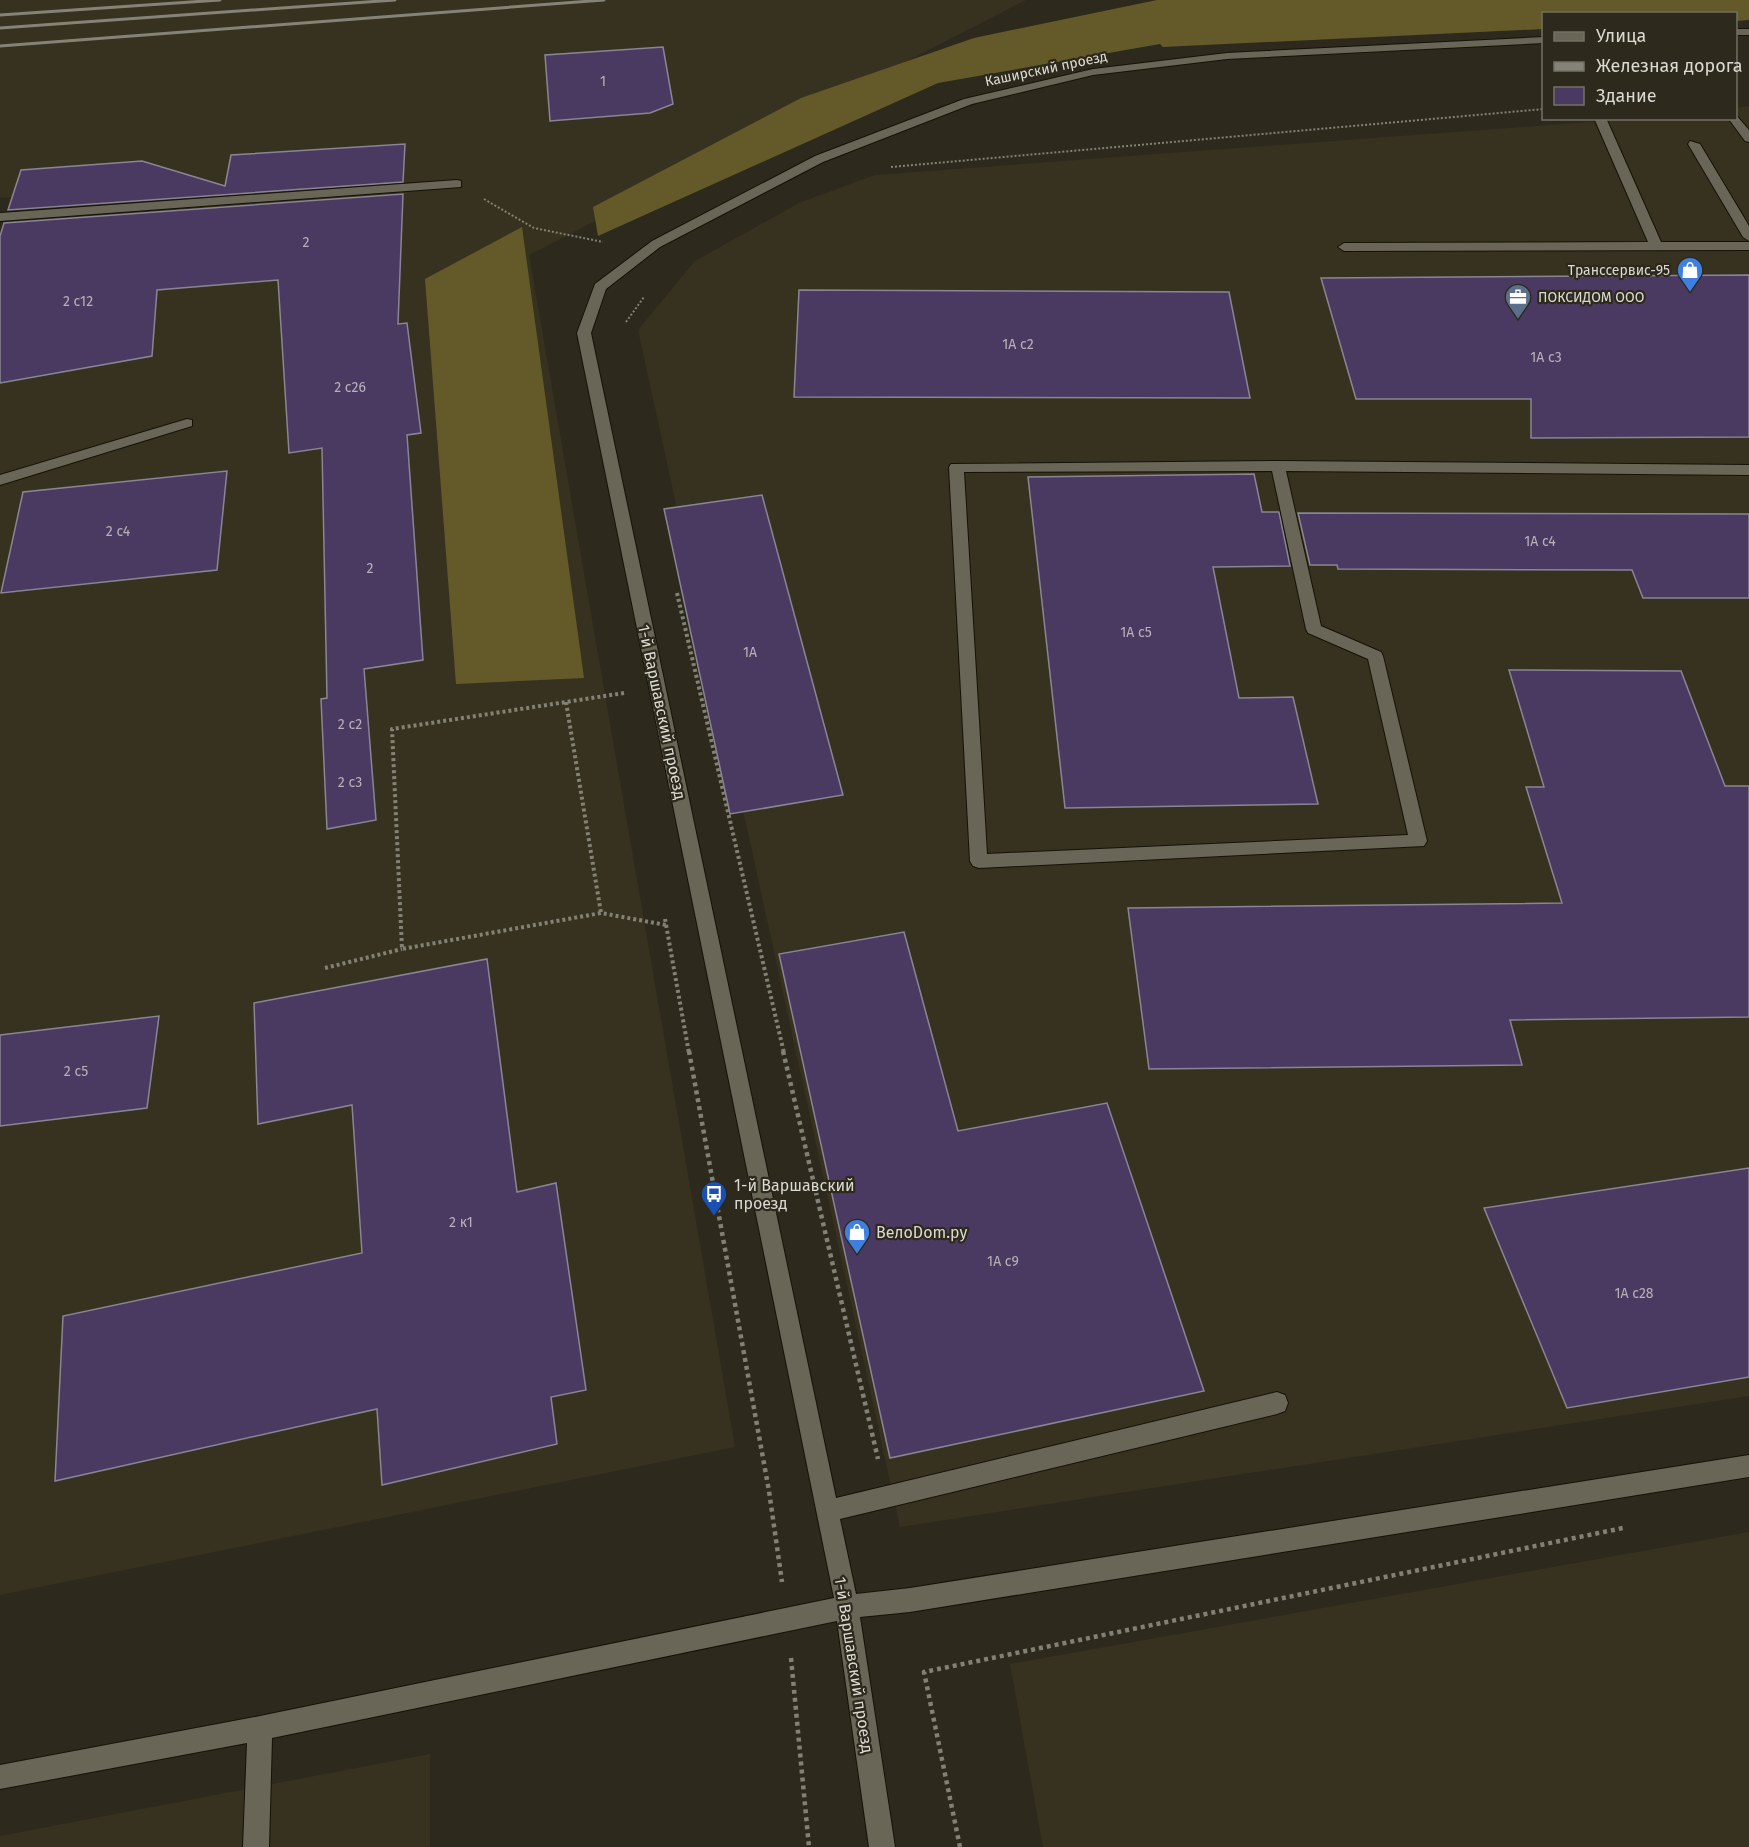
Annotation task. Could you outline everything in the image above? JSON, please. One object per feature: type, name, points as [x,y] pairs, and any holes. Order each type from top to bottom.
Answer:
[{"type":"street","name":"Каширский проезд","points":[[600,286],[656,244],[819,159],[968,100],[1093,72],[1227,56],[1542,40]]},
{"type":"street","points":[[1601,120],[1656,246]]},
{"type":"street","points":[[1736,120],[1749,138]]},
{"type":"street","points":[[1694,144],[1749,237]]},
{"type":"street","points":[[0,217],[457,184]]},
{"type":"street","points":[[1344,247],[1749,246]]},
{"type":"street","name":"1-й Варшавский проезд","points":[[600,286],[584,333],[847,1608],[882,1847]]},
{"type":"street","points":[[0,480],[187,423]]},
{"type":"street","points":[[1278,466],[1314,628],[1375,656],[1418,841],[979,861],[956,467],[1278,466],[1749,470]]},
{"type":"street","points":[[827,1511],[1277,1402]]},
{"type":"street","points":[[0,1777],[260,1728],[847,1608],[910,1600],[1749,1466]]},
{"type":"street","points":[[256,1847],[260,1728]]},
{"type":"path","points":[[884,168],[1542,109]]},
{"type":"path","points":[[457,184],[534,228],[603,242],[594,250]]},
{"type":"path","points":[[623,325],[651,288]]},
{"type":"path","points":[[676,590],[887,1495]]},
{"type":"path","points":[[402,949],[392,729],[625,693],[622,682]]},
{"type":"path","points":[[566,702],[601,913]]},
{"type":"path","points":[[325,968],[402,949],[601,913],[666,924]]},
{"type":"path","points":[[664,913],[769,1491],[787,1620],[809,1847]]},
{"type":"path","points":[[960,1847],[924,1672],[1626,1527]]},
{"type":"shaded area","points":[[0,0],[1026,0],[529,255],[735,1447],[0,1595],[0,240],[197,224],[210,185],[0,198]]},
{"type":"shaded area","points":[[1157,0],[1749,0],[1749,20],[1737,21],[1737,12],[1542,12],[1542,29],[1163,47],[1160,44],[938,83],[598,236],[593,207],[801,98],[974,38]]},
{"type":"shaded area","points":[[1749,106],[1749,1396],[900,1527],[638,330],[695,261],[799,203],[875,175],[1618,120],[1737,120],[1737,108]]},
{"type":"shaded area","points":[[522,227],[584,678],[456,684],[425,279]]},
{"type":"shaded area","points":[[1749,1532],[1749,1847],[1043,1847],[1010,1664]]},
{"type":"shaded area","points":[[430,1754],[430,1847],[0,1847],[0,1836]]},
{"type":"building","points":[[663,47],[673,104],[650,113],[550,121],[545,55]]},
{"type":"building","points":[[405,144],[403,182],[8,210],[21,170],[142,161],[225,186],[231,155]]},
{"type":"building","points":[[403,194],[398,324],[407,323],[421,433],[407,435],[423,660],[364,669],[376,820],[327,829],[321,699],[327,698],[322,448],[289,453],[278,280],[157,290],[152,356],[0,383],[0,236],[4,223]]},
{"type":"building","name":"Транссервис-95","points":[[1749,275],[1749,437],[1531,438],[1531,399],[1356,399],[1321,278]]},
{"type":"building","points":[[799,290],[1229,292],[1250,398],[794,397]]},
{"type":"building","points":[[227,471],[217,570],[1,593],[23,492]]},
{"type":"building","points":[[1254,474],[1262,512],[1279,512],[1290,566],[1213,567],[1239,698],[1293,697],[1318,804],[1065,808],[1028,477]]},
{"type":"building","points":[[762,495],[843,795],[730,814],[664,509]]},
{"type":"building","points":[[1298,513],[1749,514],[1749,598],[1643,598],[1632,570],[1338,569],[1337,565],[1310,565]]},
{"type":"building","points":[[1509,670],[1681,671],[1725,786],[1749,786],[1749,1017],[1510,1020],[1522,1065],[1149,1069],[1128,908],[1562,903],[1526,787],[1544,787]]},
{"type":"building","points":[[904,932],[958,1131],[1107,1103],[1204,1391],[890,1458],[779,954]]},
{"type":"building","points":[[487,959],[517,1192],[556,1183],[586,1390],[551,1397],[557,1444],[382,1485],[377,1409],[55,1481],[63,1316],[362,1253],[352,1105],[258,1124],[254,1003]]},
{"type":"building","points":[[159,1016],[147,1108],[0,1126],[0,1035]]},
{"type":"building","points":[[1749,1168],[1749,1377],[1567,1408],[1484,1208]]},
{"type":"railway","points":[[0,15],[220,0]]},
{"type":"railway","points":[[0,28],[395,0]]},
{"type":"railway","points":[[0,46],[604,0]]},
{"type":"place","name":"Транссервис-95","points":[[1690,293]]},
{"type":"place","name":"ПОКСИДОМ ООО","points":[[1518,320]]},
{"type":"place","name":"1-й Варшавский проезд","points":[[714,1217]]},
{"type":"place","name":"ВелоDom.ру","points":[[857,1255]]}]
